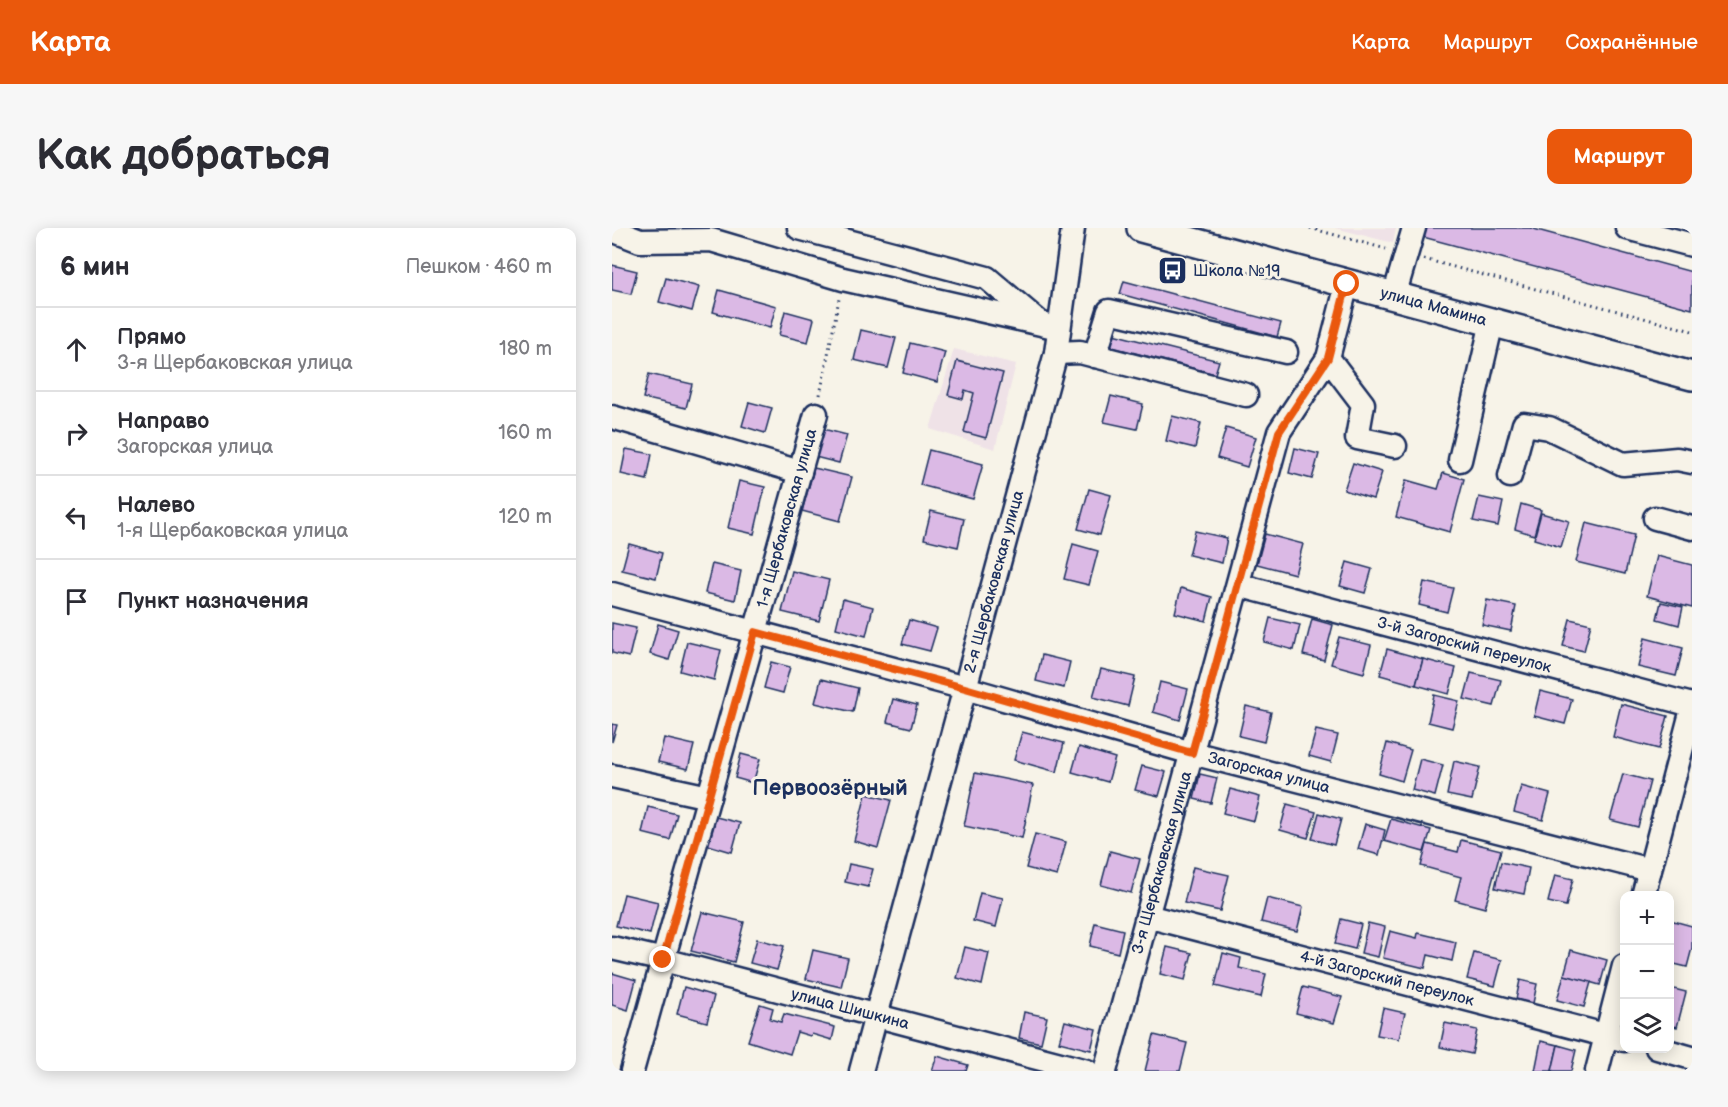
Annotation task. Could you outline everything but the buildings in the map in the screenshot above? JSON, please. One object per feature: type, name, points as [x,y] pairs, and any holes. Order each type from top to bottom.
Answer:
[{"type":"main road","name":"улица Мамина","points":[[1142,228],[1692,376]]},
{"type":"street","points":[[799,228],[987,278],[1050,326]]},
{"type":"street","name":"2-я Щербаковская улица","points":[[861,1071],[1056,353],[1050,326],[1073,228]]},
{"type":"street","points":[[1394,296],[1414,228]]},
{"type":"street","points":[[1627,228],[1692,245]]},
{"type":"street","points":[[612,230],[640,241],[711,240],[843,279],[1050,326]]},
{"type":"street","name":"3-я Щербаковская улица","points":[[1105,1071],[1279,432],[1328,358],[1347,284]]},
{"type":"street","points":[[1095,356],[1109,311],[1286,352]]},
{"type":"street","points":[[1460,460],[1491,322]]},
{"type":"street","points":[[1056,353],[1080,352],[1246,395]]},
{"type":"street","points":[[1328,358],[1363,404],[1357,438],[1395,446]]},
{"type":"street","name":"1-я Щербаковская улица","points":[[632,1071],[816,414]]},
{"type":"street","points":[[612,417],[800,472]]},
{"type":"street","points":[[1510,476],[1524,424],[1549,428],[1623,464],[1677,459],[1692,462]]},
{"type":"street","points":[[1655,518],[1692,528]]},
{"type":"street","name":"3-й Загорский переулок","points":[[1238,585],[1692,707]]},
{"type":"street","name":"Загорская улица","points":[[612,594],[965,688],[1192,753],[1650,870]]},
{"type":"street","points":[[1644,891],[1692,707]]},
{"type":"street","points":[[612,776],[709,797]]},
{"type":"street","name":"4-й Загорский переулок","points":[[1148,916],[1615,1037]]},
{"type":"street","name":"улица Шишкина","points":[[612,948],[1087,1071]]},
{"type":"street","points":[[1597,1071],[1615,1037],[1620,998]]},
{"type":"street","points":[[1674,1053],[1692,1058]]},
{"type":"path","points":[[1310,228],[1692,331]]},
{"type":"path","points":[[816,414],[843,279]]},
{"type":"shaded area","points":[[1335,228],[1396,228],[1393,243]]},
{"type":"shaded area","points":[[954,349],[1016,364],[995,449],[930,429]]},
{"type":"place","name":"Школа №19","points":[[1172,271]]},
{"type":"district","name":"Первоозёрный","points":[[830,788]]},
{"type":"route","points":[[663,960],[755,632],[965,688],[1192,753],[1279,432],[1328,358],[1347,284]]}]
